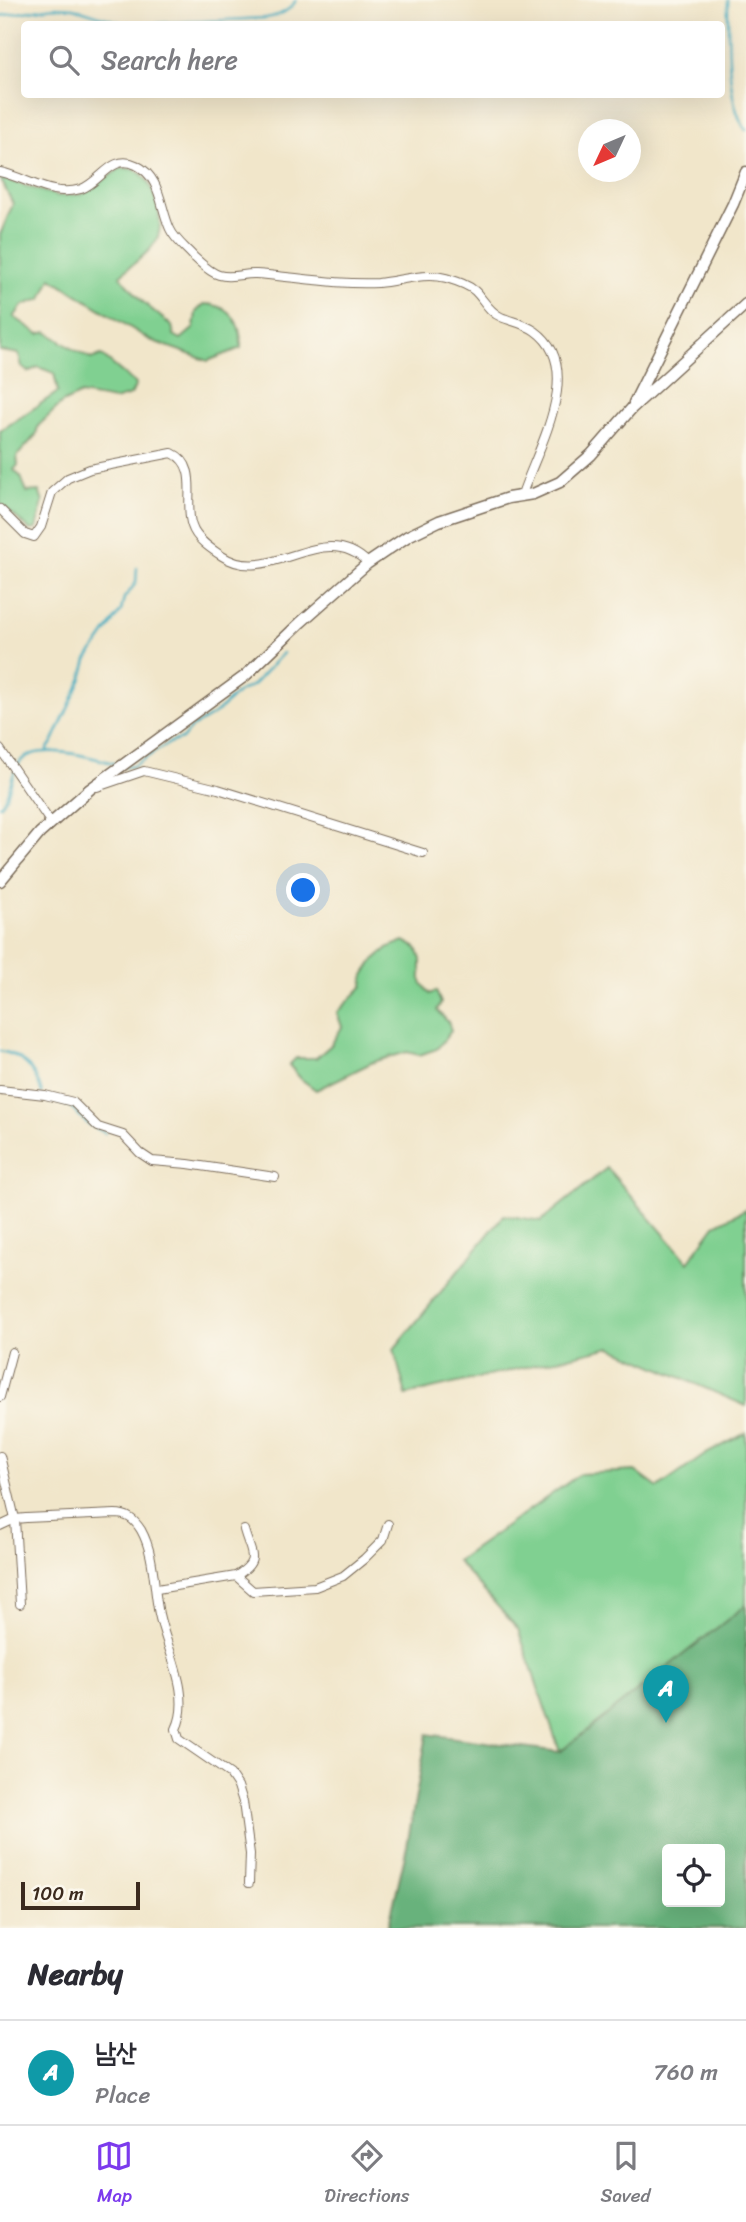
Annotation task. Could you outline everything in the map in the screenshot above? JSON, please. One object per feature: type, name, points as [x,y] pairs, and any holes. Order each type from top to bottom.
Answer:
[{"type":"main road","points":[[632,408],[733,204],[746,172]]},
{"type":"main road","points":[[0,881],[40,832],[90,789],[245,676],[368,563],[408,536],[439,521],[508,498],[546,490],[577,469],[632,408],[746,304]]},
{"type":"street","points":[[0,172],[54,191],[84,188],[109,167],[118,163],[131,163],[140,167],[155,183],[170,229],[177,239],[216,275],[228,277],[255,274],[373,283],[426,276],[443,277],[471,288],[493,312],[520,321],[537,331],[549,343],[557,359],[556,400],[521,497]]},
{"type":"street","points":[[0,509],[25,534],[34,537],[41,527],[52,492],[68,478],[90,469],[172,453],[181,459],[189,473],[188,499],[192,526],[200,539],[224,557],[248,564],[264,563],[327,546],[351,549],[368,563]]},
{"type":"street","points":[[0,749],[51,823]]},
{"type":"street","points":[[90,789],[144,771],[218,789],[423,853]]},
{"type":"street","points":[[0,1090],[42,1094],[73,1102],[98,1127],[123,1135],[152,1161],[275,1177]]},
{"type":"street","points":[[0,1396],[2,1374],[12,1352]]},
{"type":"street","points":[[0,1456],[15,1519],[20,1604]]},
{"type":"street","points":[[0,1526],[15,1519],[125,1514],[136,1523],[142,1532],[157,1589],[159,1613],[174,1658],[182,1716],[176,1729],[179,1739],[230,1774],[238,1786],[243,1802],[250,1854],[249,1883]]},
{"type":"street","points":[[236,1576],[253,1591],[315,1587],[343,1576],[364,1559],[383,1540],[388,1524]]},
{"type":"street","points":[[157,1589],[236,1576],[250,1567],[253,1560],[244,1530]]},
{"type":"green space","points":[[121,168],[143,175],[156,201],[160,220],[158,236],[152,247],[120,276],[144,303],[172,326],[174,335],[181,339],[194,328],[196,312],[204,304],[228,312],[237,323],[241,348],[208,361],[150,340],[51,278],[42,299],[23,305],[14,317],[39,334],[47,332],[92,359],[101,355],[136,384],[131,395],[114,400],[81,394],[62,403],[38,426],[36,435],[17,456],[18,465],[14,470],[21,477],[27,492],[39,491],[43,502],[36,529],[30,530],[0,503],[0,431],[58,392],[54,373],[38,367],[28,372],[22,367],[19,354],[0,351],[0,235],[13,204],[0,178],[58,196],[83,194]]},
{"type":"green space","points":[[404,941],[417,948],[421,960],[421,982],[430,994],[436,991],[441,1003],[437,1010],[449,1023],[451,1031],[437,1049],[419,1055],[407,1052],[373,1062],[316,1090],[301,1079],[289,1065],[296,1058],[316,1058],[331,1045],[342,1027],[337,1013],[363,986],[364,975],[374,960],[389,947]]},
{"type":"green space","points":[[607,1168],[688,1262],[715,1225],[746,1209],[746,1406],[611,1347],[406,1395],[394,1349],[504,1215],[541,1221]]},
{"type":"green space","points":[[746,1433],[746,1605],[560,1752],[518,1629],[457,1561],[580,1474],[635,1471],[658,1488],[706,1454]]},
{"type":"green space","points":[[746,1605],[746,1928],[388,1928],[407,1846],[427,1734],[560,1752]]},
{"type":"waterway","points":[[206,21],[275,16],[290,8],[296,0]]},
{"type":"waterway","points":[[728,0],[728,49],[732,86],[739,118],[746,130]]},
{"type":"waterway","points":[[0,16],[54,7],[74,8],[115,21]]},
{"type":"waterway","points":[[47,750],[82,678],[87,660],[121,611],[124,598],[136,583],[137,568]]},
{"type":"waterway","points":[[125,767],[133,766],[171,742],[182,739],[191,728],[216,713],[237,693],[253,685],[283,653]]},
{"type":"waterway","points":[[0,806],[7,796],[16,767],[28,756],[39,753],[67,753],[119,765]]},
{"type":"waterway","points":[[0,1051],[22,1060],[36,1078],[42,1093]]},
{"type":"waterway","points":[[53,1101],[70,1106],[88,1124],[105,1133]]},
{"type":"place","name":"남산","points":[[666,1723]]}]
